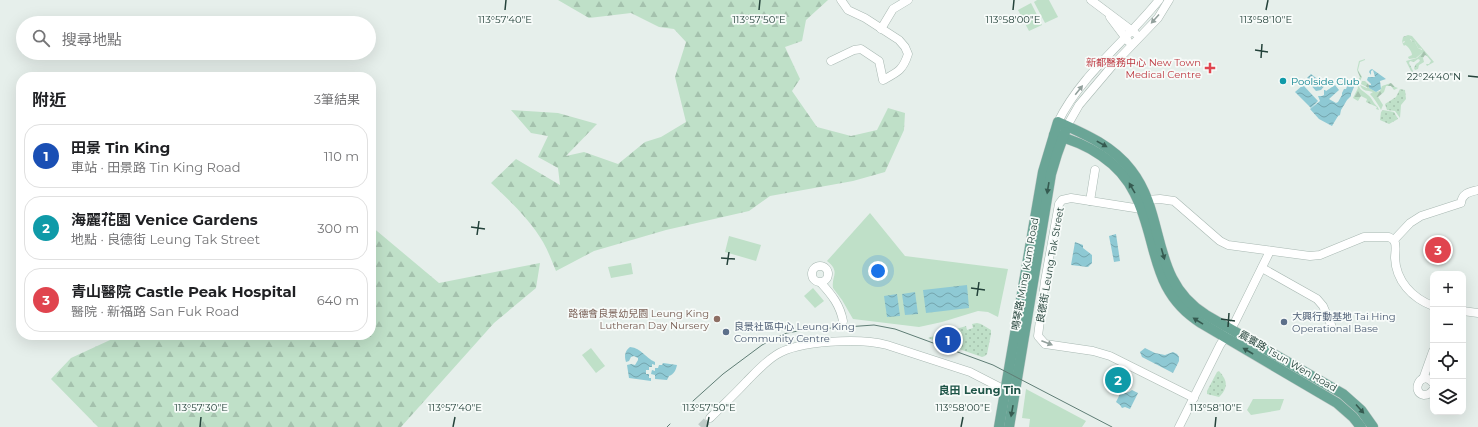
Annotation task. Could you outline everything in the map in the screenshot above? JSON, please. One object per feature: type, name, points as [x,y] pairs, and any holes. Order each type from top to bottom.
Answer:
[{"type":"main road","name":"鳴琴路 Ming Kum Road","points":[[999,427],[1043,172],[1063,124]]},
{"type":"main road","name":"震寰路 Tsun Wen Road","points":[[1063,124],[1101,143],[1121,158],[1136,177],[1147,200],[1167,268],[1174,283],[1184,297],[1194,307],[1228,333],[1333,400],[1346,410],[1361,427]]},
{"type":"main road","name":"鳴琴路 Ming Kum Road","points":[[1010,427],[1051,174],[1059,136]]},
{"type":"main road","name":"震寰路 Tsun Wen Road","points":[[1059,136],[1090,148],[1112,163],[1123,175],[1132,188],[1141,209],[1159,271],[1170,294],[1181,307],[1194,318],[1228,333],[1344,394],[1361,410],[1373,427]]},
{"type":"street","points":[[831,61],[854,50],[861,49],[879,61],[883,80],[904,66],[908,54],[905,47],[899,40],[865,18],[848,10],[841,0]]},
{"type":"street","points":[[882,29],[893,9],[908,0]]},
{"type":"street","points":[[1091,0],[1135,33]]},
{"type":"street","points":[[1063,124],[1135,33],[1158,0]]},
{"type":"street","points":[[1135,33],[1158,18],[1169,0]]},
{"type":"street","points":[[1104,10],[1128,41]]},
{"type":"street","points":[[1090,201],[1095,170]]},
{"type":"street","points":[[1394,240],[1410,223],[1421,216],[1461,203],[1462,198],[1466,194],[1478,190]]},
{"type":"street","name":"良德街 Leung Tak Street","points":[[1141,209],[1067,198],[1062,200],[1059,204],[1045,282],[1038,336],[1045,344],[1092,351],[1110,356],[1194,398]]},
{"type":"street","points":[[1147,200],[1160,199],[1174,201],[1220,241],[1226,244],[1270,251],[1320,255],[1364,237],[1389,237],[1394,240],[1396,245],[1396,270],[1401,280],[1408,290],[1422,302],[1430,305]]},
{"type":"street","points":[[1179,427],[1270,251]]},
{"type":"street","points":[[1262,268],[1317,299],[1323,306],[1332,327]]},
{"type":"street","points":[[821,283],[837,302],[843,321]]},
{"type":"street","points":[[1466,311],[1478,313]]},
{"type":"street","points":[[710,418],[772,358],[783,351],[812,344],[864,341],[887,344],[970,372],[1015,395]]},
{"type":"street","points":[[1430,359],[1423,378],[1418,384],[1419,392],[1427,395],[1430,392]]},
{"type":"street","points":[[1423,378],[1430,380]]},
{"type":"green space","points":[[558,0],[828,0],[806,20],[802,41],[785,47],[800,79],[792,91],[817,127],[851,136],[877,130],[888,108],[905,113],[904,130],[885,172],[853,181],[770,196],[749,211],[666,230],[594,251],[556,271],[545,245],[538,234],[526,218],[491,183],[516,159],[560,185],[558,168],[538,157],[548,136],[531,133],[511,110],[558,113],[597,124],[566,156],[584,152],[618,164],[645,142],[661,137],[686,122],[675,77],[686,42],[674,29],[659,27],[631,13],[589,18]]},
{"type":"green space","points":[[1037,0],[1049,0],[1058,17],[1045,23],[1034,2]]},
{"type":"green space","points":[[1031,3],[1042,25],[1029,31],[1018,10]]},
{"type":"green space","points":[[1408,35],[1412,36],[1434,62],[1427,66],[1426,64],[1429,64],[1431,61],[1425,55],[1423,58],[1424,62],[1419,65],[1418,69],[1415,70],[1414,68],[1416,64],[1420,60],[1418,59],[1414,62],[1410,61],[1409,63],[1413,71],[1412,73],[1406,61],[1417,58],[1422,53],[1422,49],[1418,48],[1415,42],[1412,42],[1411,39],[1402,42],[1403,37]]},
{"type":"green space","points":[[1406,39],[1410,39],[1412,42],[1415,42],[1418,48],[1422,50],[1422,53],[1416,58],[1409,59],[1408,57],[1412,55],[1410,49],[1405,45],[1404,46],[1402,42],[1404,43]]},
{"type":"green space","points":[[1365,59],[1360,62],[1358,70],[1362,77],[1359,86],[1370,97],[1378,108],[1379,110],[1376,109],[1377,107],[1366,102],[1367,99],[1361,96],[1358,101],[1353,98],[1358,88],[1356,83],[1360,77],[1357,70],[1359,61]]},
{"type":"green space","points":[[1362,81],[1365,81],[1369,85],[1369,88],[1376,92],[1380,91],[1382,86],[1391,83],[1398,88],[1394,90],[1391,86],[1386,86],[1384,92],[1378,97],[1383,105],[1381,110],[1370,94],[1373,92],[1364,90],[1361,87],[1360,85],[1367,88],[1361,84]]},
{"type":"green space","points":[[1400,89],[1405,90],[1406,99],[1401,105],[1400,118],[1395,111],[1387,110],[1385,104],[1396,97]]},
{"type":"green space","points":[[1383,110],[1394,112],[1398,119],[1389,124],[1380,120],[1381,112]]},
{"type":"green space","points":[[870,213],[905,256],[1008,269],[998,317],[988,312],[978,311],[919,327],[853,319],[833,288],[835,271],[827,261]]},
{"type":"green space","points":[[376,230],[439,283],[540,263],[536,288],[494,323],[401,427],[98,427],[51,379],[71,358],[110,340],[376,340]]},
{"type":"green space","points":[[729,236],[761,245],[756,261],[725,252]]},
{"type":"green space","points":[[631,263],[633,274],[611,278],[608,267]]},
{"type":"green space","points":[[813,288],[824,301],[815,308],[804,296]]},
{"type":"green space","points":[[977,323],[991,330],[987,354],[982,357],[928,338],[966,326],[967,330],[973,328],[972,324]]},
{"type":"green space","points":[[591,348],[605,366],[596,373],[582,355]]},
{"type":"green space","points":[[1219,371],[1224,377],[1226,387],[1219,397],[1207,394],[1207,391],[1217,372]]},
{"type":"green space","points":[[1026,389],[1086,421],[1082,427],[1029,427],[1030,419],[1022,418]]},
{"type":"green space","points":[[1253,399],[1284,399],[1280,410],[1251,415],[1247,410]]},
{"type":"water","points":[[1372,69],[1386,79],[1380,81],[1381,89],[1376,92],[1369,88],[1369,85],[1371,84],[1367,80],[1368,77],[1375,77],[1373,70],[1371,71],[1371,75],[1369,72]]},
{"type":"water","points":[[1311,74],[1326,84],[1321,90],[1316,91],[1307,81],[1307,78]]},
{"type":"water","points":[[1348,84],[1354,84],[1351,96],[1347,100],[1341,110],[1340,115],[1332,126],[1319,119],[1310,109],[1320,101],[1318,96],[1324,95],[1324,90],[1326,91],[1335,85],[1339,90],[1329,99],[1336,103],[1338,102]]},
{"type":"water","points":[[1303,85],[1318,101],[1311,108],[1295,92]]},
{"type":"water","points":[[1116,234],[1120,261],[1114,262],[1109,236]]},
{"type":"water","points":[[1075,242],[1083,245],[1083,248],[1092,255],[1092,263],[1088,267],[1071,265]]},
{"type":"water","points":[[967,285],[969,308],[926,313],[923,290]]},
{"type":"water","points":[[915,292],[918,314],[905,315],[902,294]]},
{"type":"water","points":[[897,294],[900,316],[887,317],[884,296]]},
{"type":"water","points":[[630,347],[638,349],[655,362],[655,365],[652,364],[652,367],[649,367],[649,370],[646,370],[646,374],[649,374],[651,381],[629,378],[627,365],[635,365],[638,360],[638,358],[634,356],[626,362],[625,353]]},
{"type":"water","points":[[1145,348],[1155,353],[1165,355],[1173,352],[1177,354],[1179,361],[1173,373],[1142,357],[1140,352]]},
{"type":"water","points":[[663,363],[677,365],[667,380],[655,379],[655,375],[651,374],[652,370],[655,371],[655,368],[658,368],[659,365],[662,365]]},
{"type":"water","points":[[1132,390],[1138,393],[1130,409],[1125,407],[1122,408],[1116,402],[1120,394]]},
{"type":"tunnel","points":[[701,427],[710,418]]},
{"type":"tram line","points":[[693,401],[723,374],[762,345],[777,337],[787,333],[804,330],[874,325],[895,329],[993,365],[1112,427]]},
{"type":"tram line","points":[[667,427],[670,424]]},
{"type":"place","name":"新都醫務中心 New Town Medical Centre","points":[[1210,68]]},
{"type":"place","name":"Poolside Club","points":[[1283,81]]},
{"type":"place","name":"青山醫院 Castle Peak Hospital","points":[[1438,250]]},
{"type":"place","name":"路德會良景幼兒園 Leung King Lutheran Day Nursery","points":[[717,319]]},
{"type":"place","name":"大興行動基地 Tai Hing Operational Base","points":[[1284,322]]},
{"type":"place","name":"良景社區中心 Leung King Community Centre","points":[[726,332]]},
{"type":"place","name":"田景 Tin King","points":[[948,340]]},
{"type":"place","name":"海麗花園 Venice Gardens","points":[[1118,380]]},
{"type":"district","name":"良田 Leung Tin","points":[[980,390]]}]
